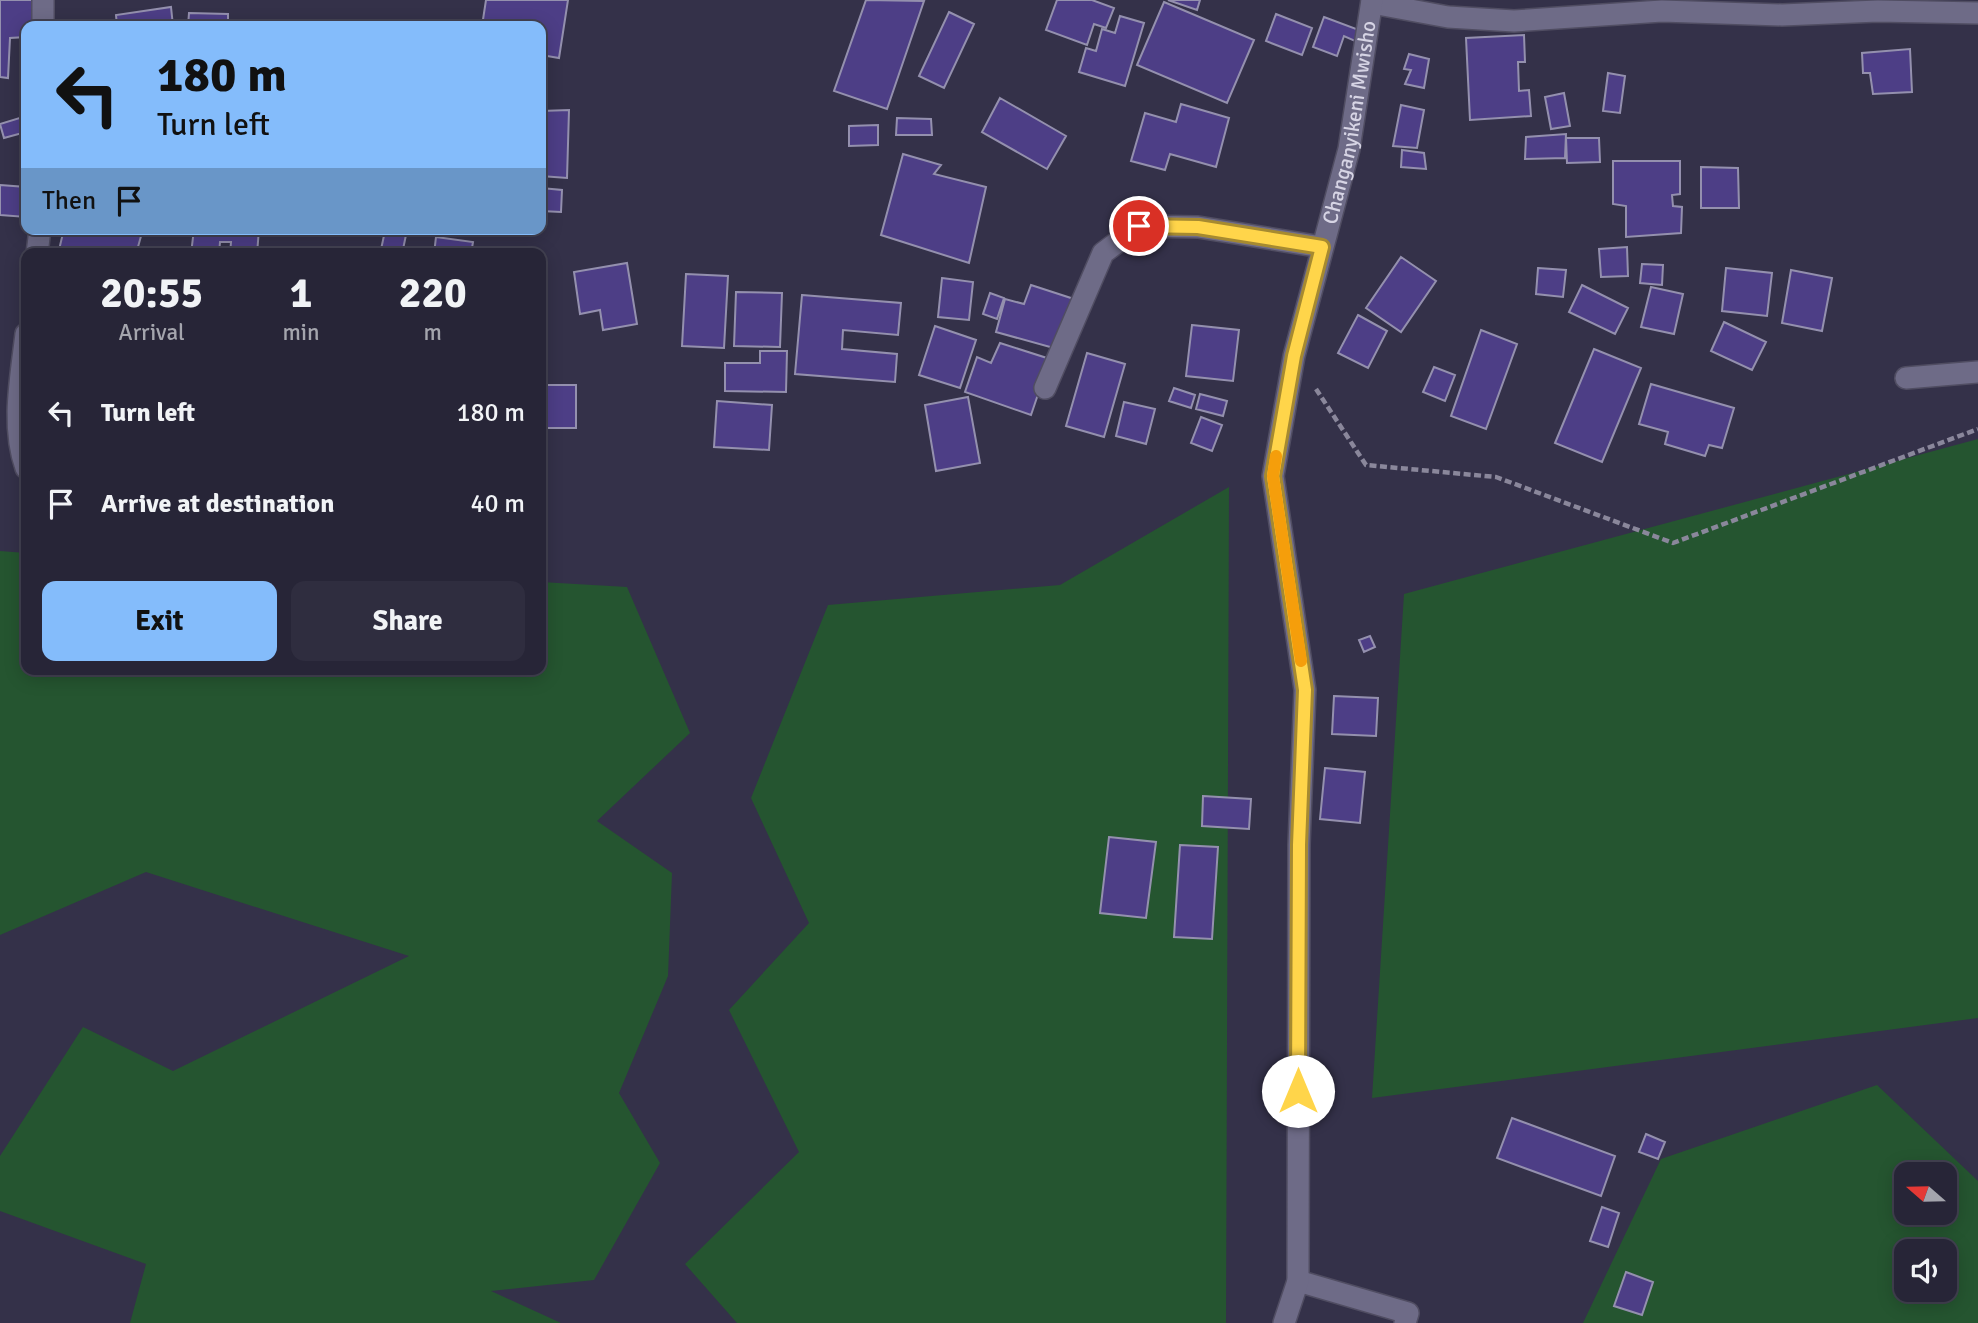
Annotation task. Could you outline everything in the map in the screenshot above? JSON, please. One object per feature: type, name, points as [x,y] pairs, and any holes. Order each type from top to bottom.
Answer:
[{"type":"street","points":[[43,0],[43,21]]},
{"type":"street","points":[[1372,2],[1448,17],[1514,21],[1662,11],[1782,15],[1878,11],[1978,13]]},
{"type":"street","name":"Changanyikeni Mwisho","points":[[1284,1323],[1298,1282],[1299,845],[1305,690],[1273,476],[1294,356],[1349,149],[1372,2]]},
{"type":"street","points":[[1045,388],[1103,253],[1139,226],[1198,227],[1322,247]]},
{"type":"street","points":[[1906,378],[1978,372]]},
{"type":"street","points":[[21,375],[18,399],[21,441]]},
{"type":"street","points":[[1298,1282],[1408,1312],[1405,1323]]},
{"type":"path","points":[[1294,356],[1366,465],[1496,477],[1673,543],[1978,429]]},
{"type":"green space","points":[[1978,439],[1978,1018],[1372,1098],[1404,594]]},
{"type":"green space","points":[[1229,487],[1226,1323],[737,1323],[685,1264],[799,1152],[729,1010],[809,923],[751,798],[828,605],[1060,585]]},
{"type":"green space","points":[[0,551],[21,553],[21,675],[546,675],[546,582],[627,587],[690,733],[597,821],[672,873],[668,976],[619,1093],[660,1163],[594,1280],[491,1291],[561,1323],[130,1323],[146,1264],[0,1211],[0,1156],[83,1027],[173,1071],[409,956],[146,872],[0,935]]},
{"type":"green space","points":[[1877,1085],[1978,1181],[1978,1323],[1583,1323],[1661,1159]]},
{"type":"building","points":[[0,0],[32,0],[32,21],[21,21],[21,37],[10,38],[8,78],[0,77]]},
{"type":"building","points":[[486,0],[568,0],[559,58],[546,56],[546,21],[483,21]]},
{"type":"building","points":[[866,0],[924,1],[887,109],[834,91]]},
{"type":"building","points":[[1057,0],[1092,0],[1114,8],[1106,28],[1094,24],[1087,45],[1046,30]]},
{"type":"building","points":[[1168,0],[1200,0],[1197,10]]},
{"type":"building","points":[[1164,2],[1254,40],[1227,103],[1137,65]]},
{"type":"building","points":[[171,7],[172,21],[117,21],[116,15]]},
{"type":"building","points":[[949,12],[974,24],[944,88],[919,76]]},
{"type":"building","points":[[189,13],[228,14],[228,21],[188,21]]},
{"type":"building","points":[[1276,14],[1312,28],[1302,55],[1266,41]]},
{"type":"building","points":[[1120,16],[1144,23],[1125,86],[1079,72],[1086,48],[1096,51],[1102,29],[1115,33]]},
{"type":"building","points":[[1324,17],[1359,30],[1355,41],[1344,36],[1337,56],[1313,47]]},
{"type":"building","points":[[1524,35],[1525,62],[1518,62],[1519,91],[1529,90],[1531,116],[1470,120],[1466,38]]},
{"type":"building","points":[[1910,49],[1912,92],[1873,94],[1870,73],[1863,73],[1862,53]]},
{"type":"building","points":[[1409,54],[1429,59],[1424,88],[1405,84],[1411,70],[1404,69]]},
{"type":"building","points":[[1608,73],[1625,76],[1620,113],[1603,111]]},
{"type":"building","points":[[1564,93],[1570,126],[1551,129],[1545,97]]},
{"type":"building","points":[[1000,98],[1066,136],[1047,169],[982,132]]},
{"type":"building","points":[[1181,104],[1229,118],[1216,167],[1170,154],[1165,170],[1131,161],[1145,113],[1176,122]]},
{"type":"building","points":[[1401,105],[1424,110],[1417,148],[1393,146]]},
{"type":"building","points":[[569,110],[567,178],[546,176],[546,111]]},
{"type":"building","points":[[21,118],[21,133],[4,138],[0,124]]},
{"type":"building","points":[[897,118],[931,119],[932,135],[896,135]]},
{"type":"building","points":[[878,125],[878,145],[849,146],[849,126]]},
{"type":"building","points":[[1566,134],[1565,158],[1525,159],[1526,137]]},
{"type":"building","points":[[1566,138],[1599,138],[1600,162],[1567,163]]},
{"type":"building","points":[[1402,150],[1424,153],[1426,169],[1401,167]]},
{"type":"building","points":[[903,154],[941,165],[934,174],[986,187],[969,263],[881,235]]},
{"type":"building","points":[[1613,161],[1680,161],[1680,194],[1672,195],[1673,206],[1682,207],[1681,233],[1626,237],[1626,206],[1613,204]]},
{"type":"building","points":[[1701,167],[1738,168],[1739,208],[1701,208]]},
{"type":"building","points":[[0,185],[21,187],[21,217],[0,215]]},
{"type":"building","points":[[546,188],[562,190],[561,212],[546,211]]},
{"type":"building","points":[[63,235],[141,235],[138,248],[59,248]]},
{"type":"building","points":[[193,235],[259,235],[257,248],[230,248],[231,242],[220,242],[220,248],[192,248]]},
{"type":"building","points":[[384,235],[406,235],[403,248],[381,248]]},
{"type":"building","points":[[436,237],[473,242],[472,248],[435,248]]},
{"type":"building","points":[[1627,247],[1628,276],[1601,277],[1599,249]]},
{"type":"building","points":[[1401,257],[1436,281],[1401,332],[1366,308]]},
{"type":"building","points":[[627,263],[637,324],[603,330],[600,310],[580,314],[574,272]]},
{"type":"building","points":[[1642,264],[1663,265],[1662,285],[1640,283]]},
{"type":"building","points":[[1538,268],[1566,270],[1563,297],[1536,294]]},
{"type":"building","points":[[1726,268],[1772,273],[1767,316],[1722,311]]},
{"type":"building","points":[[1791,270],[1832,278],[1822,331],[1782,323]]},
{"type":"building","points":[[686,274],[728,276],[724,348],[682,346]]},
{"type":"building","points":[[942,278],[973,282],[969,320],[938,317]]},
{"type":"building","points":[[1031,285],[1077,300],[1061,350],[996,332],[1005,299],[1024,304]]},
{"type":"building","points":[[1582,285],[1628,308],[1615,334],[1569,312]]},
{"type":"building","points":[[1651,287],[1683,294],[1674,334],[1641,327]]},
{"type":"building","points":[[736,292],[782,293],[780,347],[734,346]]},
{"type":"building","points":[[990,293],[1004,298],[997,319],[983,314]]},
{"type":"building","points":[[802,295],[901,303],[898,335],[843,330],[842,349],[897,354],[895,382],[795,374]]},
{"type":"building","points":[[1358,315],[1387,331],[1368,368],[1338,353]]},
{"type":"building","points":[[1724,322],[1766,342],[1752,370],[1711,351]]},
{"type":"building","points":[[1192,325],[1239,330],[1233,381],[1186,376]]},
{"type":"building","points":[[935,326],[976,340],[960,388],[919,375]]},
{"type":"building","points":[[1481,330],[1517,344],[1486,429],[1451,416]]},
{"type":"building","points":[[1000,343],[1050,359],[1031,415],[965,392],[977,357],[991,363]]},
{"type":"building","points":[[1594,349],[1641,368],[1602,462],[1555,443]]},
{"type":"building","points":[[760,351],[787,351],[786,392],[725,391],[725,363],[760,363]]},
{"type":"building","points":[[1087,353],[1125,364],[1104,437],[1066,426]]},
{"type":"building","points":[[1434,367],[1455,375],[1445,401],[1423,392]]},
{"type":"building","points":[[1651,384],[1734,408],[1722,448],[1709,445],[1705,456],[1665,444],[1668,432],[1639,424]]},
{"type":"building","points":[[546,385],[576,385],[576,428],[546,428]]},
{"type":"building","points":[[1174,388],[1195,395],[1191,408],[1169,401]]},
{"type":"building","points":[[1200,394],[1227,401],[1223,416],[1196,409]]},
{"type":"building","points":[[968,397],[980,463],[936,471],[925,405]]},
{"type":"building","points":[[717,401],[772,405],[769,450],[714,447]]},
{"type":"building","points":[[1124,402],[1155,409],[1146,444],[1116,436]]},
{"type":"building","points":[[1201,417],[1222,425],[1212,451],[1191,443]]},
{"type":"building","points":[[1370,636],[1375,647],[1364,652],[1359,640]]},
{"type":"building","points":[[1334,696],[1378,698],[1376,736],[1332,734]]},
{"type":"building","points":[[1325,768],[1365,772],[1360,823],[1320,819]]},
{"type":"building","points":[[1203,796],[1251,799],[1249,829],[1202,826]]},
{"type":"building","points":[[1109,837],[1156,842],[1146,918],[1100,913]]},
{"type":"building","points":[[1180,845],[1218,847],[1212,939],[1174,937]]},
{"type":"building","points":[[1512,1118],[1615,1156],[1601,1196],[1497,1158]]},
{"type":"building","points":[[1646,1134],[1665,1142],[1658,1159],[1639,1152]]},
{"type":"building","points":[[1602,1207],[1619,1213],[1608,1247],[1590,1241]]},
{"type":"building","points":[[1626,1272],[1653,1282],[1642,1315],[1614,1306]]},
{"type":"slow traffic","points":[[1276,456],[1273,476],[1301,661]]},
{"type":"route","points":[[1139,226],[1198,227],[1322,247],[1294,356],[1273,476],[1305,690],[1299,845],[1298,1091]]}]
